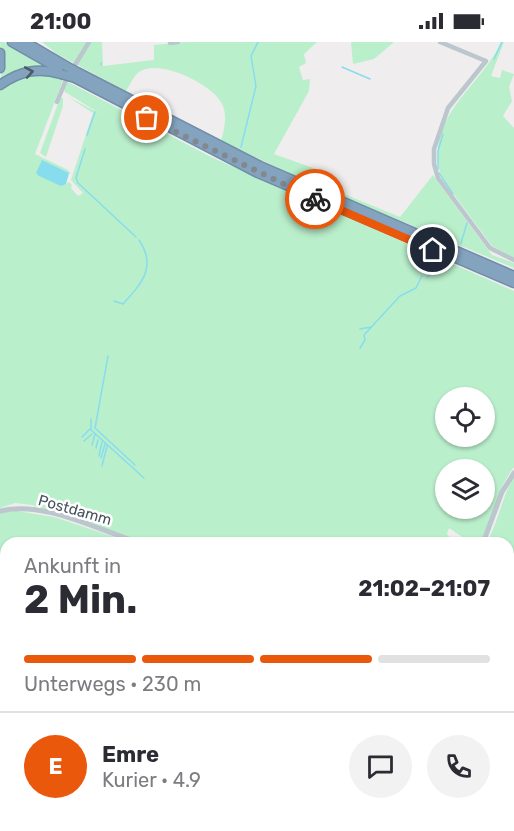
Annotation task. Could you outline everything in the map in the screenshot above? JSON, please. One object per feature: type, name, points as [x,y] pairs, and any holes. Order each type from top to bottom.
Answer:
[{"type":"highway","points":[[12,42],[271,171],[514,276]]},
{"type":"highway","points":[[25,42],[68,71],[258,173],[514,283]]},
{"type":"highway","points":[[37,42],[68,71]]},
{"type":"highway","points":[[0,53],[0,68]]},
{"type":"highway","points":[[0,85],[26,71],[68,71]]},
{"type":"street","points":[[57,102],[68,71],[89,42]]},
{"type":"street","points":[[170,43],[178,42]]},
{"type":"street","points":[[440,42],[486,61],[448,108],[434,149],[434,164],[438,178],[490,248],[514,260]]},
{"type":"street","points":[[485,537],[502,492],[514,473]]},
{"type":"street","name":"Postdamm","points":[[0,511],[18,508],[51,514],[122,537]]},
{"type":"green space","points":[[0,42],[4,42],[45,67],[0,83],[2,69]]},
{"type":"green space","points":[[42,42],[102,42],[103,66],[154,60],[154,45],[186,42],[317,42],[304,54],[306,63],[299,67],[303,80],[310,79],[309,91],[274,154],[316,169],[344,194],[400,217],[433,175],[492,255],[514,263],[514,268],[308,182],[221,141],[225,118],[222,104],[208,89],[185,76],[160,68],[148,69],[137,73],[126,91],[57,54]]},
{"type":"green space","points":[[351,42],[394,42],[374,59],[353,64]]},
{"type":"green space","points":[[501,42],[504,42],[491,76],[500,78],[502,70],[514,74],[509,87],[512,101],[503,116],[514,128],[514,258],[492,246],[441,177],[438,156],[440,137],[447,120],[456,104],[492,59]]},
{"type":"green space","points":[[42,74],[63,80],[35,154],[68,170],[71,174],[69,173],[66,184],[69,182],[72,185],[71,188],[78,196],[83,193],[71,180],[93,113],[68,97],[101,114],[65,92],[63,89],[66,81],[211,157],[514,291],[514,467],[502,487],[495,507],[495,459],[435,459],[435,519],[491,519],[483,537],[462,537],[449,528],[447,534],[450,537],[131,537],[32,505],[15,503],[0,508],[0,91],[20,79]]},
{"type":"green space","points":[[60,98],[63,98],[63,106],[46,157],[40,153]]},
{"type":"green space","points":[[514,477],[514,537],[489,537],[494,527]]},
{"type":"green space","points":[[17,511],[54,517],[115,537],[0,537],[0,513]]},
{"type":"water","points":[[42,160],[69,173],[66,184],[61,186],[36,173]]},
{"type":"waterway","points":[[241,147],[256,86],[251,56],[258,42]]},
{"type":"waterway","points":[[494,59],[502,42]]},
{"type":"waterway","points":[[342,67],[370,79]]},
{"type":"waterway","points":[[87,135],[95,112]]},
{"type":"waterway","points":[[438,169],[438,151],[443,134]]},
{"type":"waterway","points":[[85,149],[76,178],[78,183],[136,237]]},
{"type":"waterway","points":[[439,173],[453,194]]},
{"type":"waterway","points":[[461,243],[467,223]]},
{"type":"waterway","points":[[114,301],[123,304],[145,274],[147,258],[139,240]]},
{"type":"waterway","points":[[427,277],[433,272]]},
{"type":"waterway","points":[[360,348],[365,340],[364,335],[400,296],[416,288],[422,276]]},
{"type":"waterway","points":[[360,329],[371,327]]},
{"type":"waterway","points":[[108,356],[95,428],[135,465]]},
{"type":"waterway","points":[[91,419],[91,430],[144,478]]},
{"type":"waterway","points":[[82,437],[90,429]]},
{"type":"waterway","points":[[84,441],[92,434]]},
{"type":"waterway","points":[[92,445],[95,434]]},
{"type":"waterway","points":[[96,448],[98,440]]},
{"type":"waterway","points":[[99,456],[102,442]]},
{"type":"waterway","points":[[101,458],[105,444]]},
{"type":"waterway","points":[[102,466],[107,446]]},
{"type":"way so far","points":[[147,118],[315,199]]},
{"type":"route","points":[[315,199],[433,250]]}]
